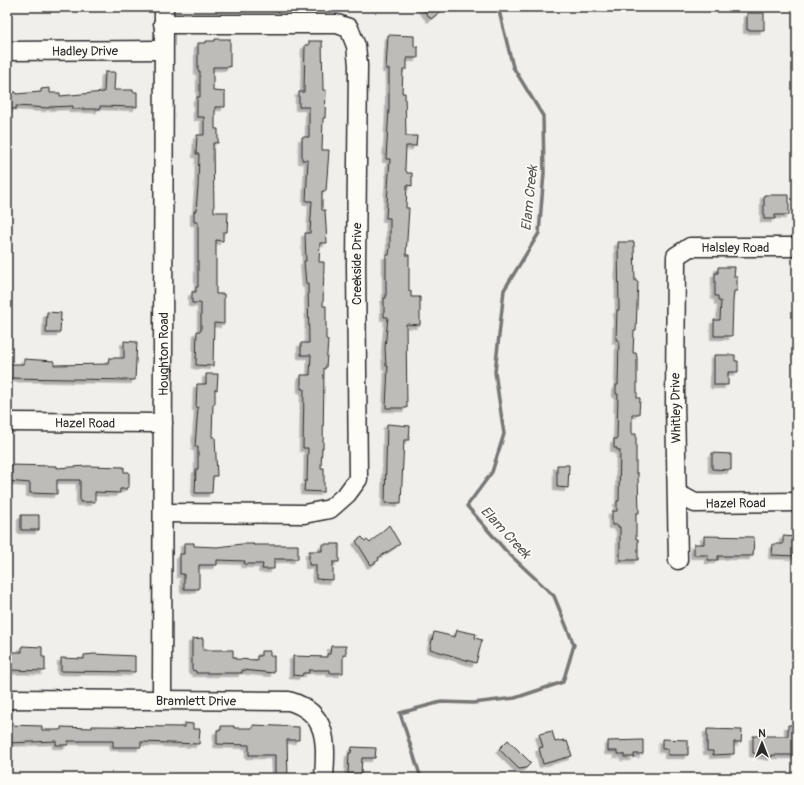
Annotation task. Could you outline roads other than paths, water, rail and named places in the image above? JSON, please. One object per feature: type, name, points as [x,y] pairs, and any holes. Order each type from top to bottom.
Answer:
[{"type":"street","name":"Houghton Road","points":[[162,700],[163,16]]},
{"type":"street","name":"Creekside Drive","points":[[163,16],[337,24],[348,28],[356,46],[358,65],[356,265],[358,479],[347,494],[330,509],[304,514],[163,514]]},
{"type":"street","name":"Hadley Drive","points":[[7,51],[163,50]]},
{"type":"street","name":"Halsley Road","points":[[676,256],[690,247],[797,247]]},
{"type":"street","name":"Whitley Drive","points":[[676,256],[675,402],[678,494],[678,560]]},
{"type":"street","name":"Hazel Road","points":[[7,422],[163,422]]},
{"type":"street","name":"Hazel Road","points":[[678,494],[695,504],[797,502]]},
{"type":"street","name":"Bramlett Drive","points":[[7,699],[289,701],[303,705],[315,716],[323,730],[326,746],[324,778]]},
{"type":"waterway","name":"Elam Creek","points":[[421,778],[400,713],[441,702],[473,703],[515,698],[563,682],[574,645],[554,596],[506,551],[467,506],[492,472],[504,434],[495,372],[504,290],[539,233],[544,173],[543,116],[513,67],[498,7]]}]
